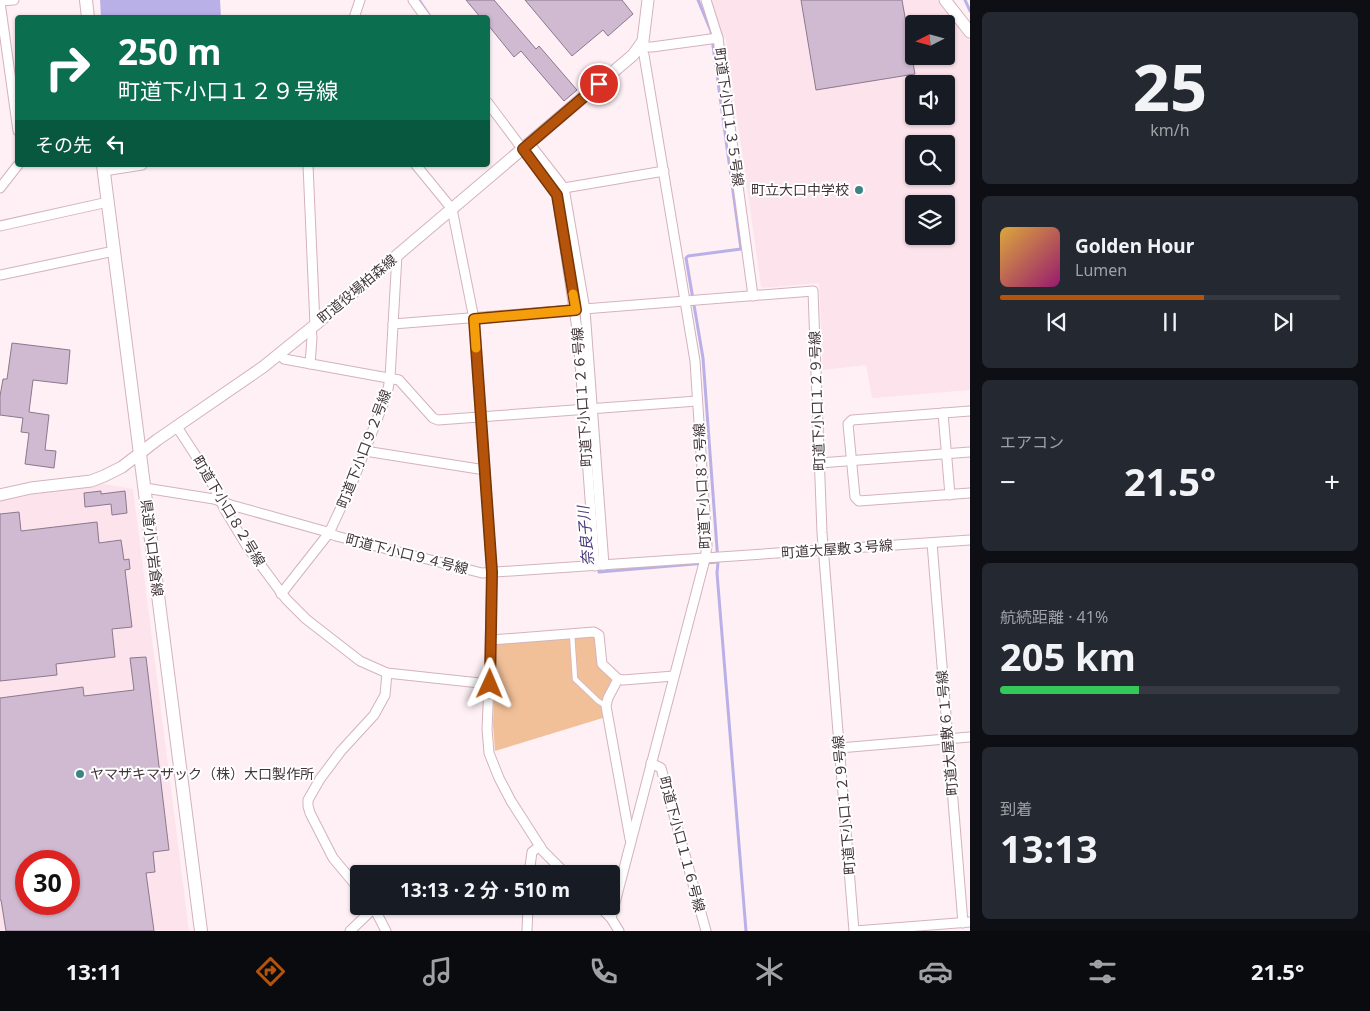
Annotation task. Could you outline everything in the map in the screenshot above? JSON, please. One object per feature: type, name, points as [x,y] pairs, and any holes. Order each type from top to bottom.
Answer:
[{"type":"main road","points":[[86,0],[88,15]]},
{"type":"main road","name":"県道小口岩倉線","points":[[104,168],[201,931]]},
{"type":"street","points":[[14,0],[0,2],[15,110]]},
{"type":"street","points":[[355,15],[360,0]]},
{"type":"street","points":[[413,0],[424,15]]},
{"type":"street","points":[[648,0],[643,39],[640,47],[718,38]]},
{"type":"street","name":"町道下小口１３５号線","points":[[706,0],[718,38],[753,296]]},
{"type":"street","points":[[945,0],[970,32]]},
{"type":"street","name":"町道役場柏森線","points":[[0,495],[31,488],[94,480],[122,467],[280,354],[627,61],[640,47]]},
{"type":"street","name":"町道下小口８３号線","points":[[611,918],[705,558],[707,533],[695,361],[644,55],[640,47]]},
{"type":"street","name":"町道下小口１２６号線","points":[[490,105],[526,146],[557,195],[580,310],[600,565]]},
{"type":"street","points":[[526,146],[564,188],[580,310]]},
{"type":"street","points":[[0,188],[16,167]]},
{"type":"street","points":[[104,168],[117,167]]},
{"type":"street","points":[[308,167],[313,326],[310,364]]},
{"type":"street","points":[[418,167],[452,209],[474,319],[492,572],[490,684],[487,729],[489,753],[507,793],[540,846],[558,865]]},
{"type":"street","points":[[564,188],[664,171]]},
{"type":"street","points":[[0,226],[108,202]]},
{"type":"street","points":[[0,275],[114,250]]},
{"type":"street","name":"町道下小口９２号線","points":[[281,594],[330,533],[388,394],[397,255]]},
{"type":"street","name":"町道下小口１２９号線","points":[[393,324],[813,291],[823,550],[854,931]]},
{"type":"street","points":[[280,354],[284,359],[398,380],[433,418],[438,420],[698,400]]},
{"type":"street","points":[[970,411],[852,420],[848,424],[855,497],[859,501],[970,493]]},
{"type":"street","points":[[943,413],[950,494]]},
{"type":"street","name":"町道下小口８２号線","points":[[177,427],[207,473],[221,502],[248,548],[281,594],[306,619],[360,661],[387,673],[490,684]]},
{"type":"street","points":[[365,451],[485,470]]},
{"type":"street","points":[[819,463],[970,452]]},
{"type":"street","name":"町道下小口９４号線","points":[[145,488],[214,499],[336,536],[482,573],[705,558]]},
{"type":"street","name":"町道大屋敷３号線","points":[[705,558],[970,540]]},
{"type":"street","name":"町道大屋敷６１号線","points":[[932,543],[948,739],[966,922]]},
{"type":"street","points":[[490,640],[594,632],[598,635],[602,664],[618,679],[674,676]]},
{"type":"street","points":[[350,878],[333,858],[310,814],[308,800],[320,779],[341,751],[374,714],[385,695],[387,673]]},
{"type":"street","points":[[618,679],[606,706],[631,842]]},
{"type":"street","points":[[839,748],[970,737]]},
{"type":"street","name":"町道下小口１１６号線","points":[[651,763],[661,768],[706,931]]},
{"type":"street","points":[[530,865],[532,852],[540,846]]},
{"type":"street","points":[[350,931],[366,915]]},
{"type":"street","points":[[378,915],[386,931]]},
{"type":"street","points":[[527,931],[528,915]]},
{"type":"street","points":[[608,915],[619,931]]},
{"type":"street","points":[[854,931],[966,922]]},
{"type":"lane","points":[[572,634],[575,679],[606,706]]},
{"type":"shaded area","points":[[100,0],[220,0],[221,15],[101,15]]},
{"type":"shaded area","name":"町立大口中学校","points":[[709,0],[937,0],[949,15],[905,15],[905,65],[955,65],[955,22],[970,41],[970,390],[872,398],[866,365],[823,370],[819,283],[763,288],[761,286],[726,40]]},
{"type":"shaded area","points":[[103,484],[133,489],[189,931],[0,931],[0,501],[45,492]]},
{"type":"shaded area","points":[[593,636],[597,639],[613,683],[606,717],[495,751],[493,725],[496,645],[499,642]]},
{"type":"building","points":[[466,0],[494,0],[536,49],[539,46],[577,90],[564,101],[521,51],[514,57],[490,27],[490,15],[478,15]]},
{"type":"building","points":[[525,0],[622,0],[633,14],[608,36],[603,30],[572,56]]},
{"type":"building","points":[[801,0],[902,0],[905,17],[905,65],[913,65],[915,74],[816,90]]},
{"type":"building","points":[[12,343],[70,350],[67,384],[33,380],[29,412],[49,415],[45,450],[56,451],[54,468],[25,464],[29,433],[21,432],[23,418],[0,415],[0,396],[3,379],[7,379]]},
{"type":"building","points":[[101,491],[101,494],[125,491],[127,513],[112,515],[111,504],[85,507],[84,493]]},
{"type":"building","points":[[19,512],[21,531],[97,522],[99,543],[121,540],[124,560],[129,559],[130,569],[125,570],[132,627],[112,629],[115,657],[56,664],[57,675],[0,681],[0,514]]},
{"type":"building","name":"ヤマザキマザック（株）大口製作所","points":[[146,657],[169,850],[153,852],[155,872],[146,873],[154,931],[6,931],[0,900],[0,698],[83,687],[84,696],[134,690],[130,658]]},
{"type":"waterway","name":"奈良子川","points":[[419,0],[429,15]]},
{"type":"waterway","points":[[698,0],[711,31],[741,249],[688,256],[686,258],[703,358],[718,562],[717,573],[746,931]]},
{"type":"waterway","points":[[965,0],[970,11]]},
{"type":"waterway","name":"奈良子川","points":[[528,149],[559,190],[560,195]]},
{"type":"waterway","name":"奈良子川","points":[[568,240],[581,317],[588,408]]},
{"type":"waterway","name":"奈良子川","points":[[598,546],[599,560]]},
{"type":"waterway","name":"奈良子川","points":[[599,566],[599,572],[718,562]]},
{"type":"slow traffic","points":[[476,348],[474,319],[576,310],[573,294]]},
{"type":"place","name":"町立大口中学校","points":[[859,190]]},
{"type":"place","name":"ヤマザキマザック（株）大口製作所","points":[[80,774]]},
{"type":"route","points":[[490,684],[492,572],[474,319],[576,310],[557,195],[523,149],[599,84]]}]
